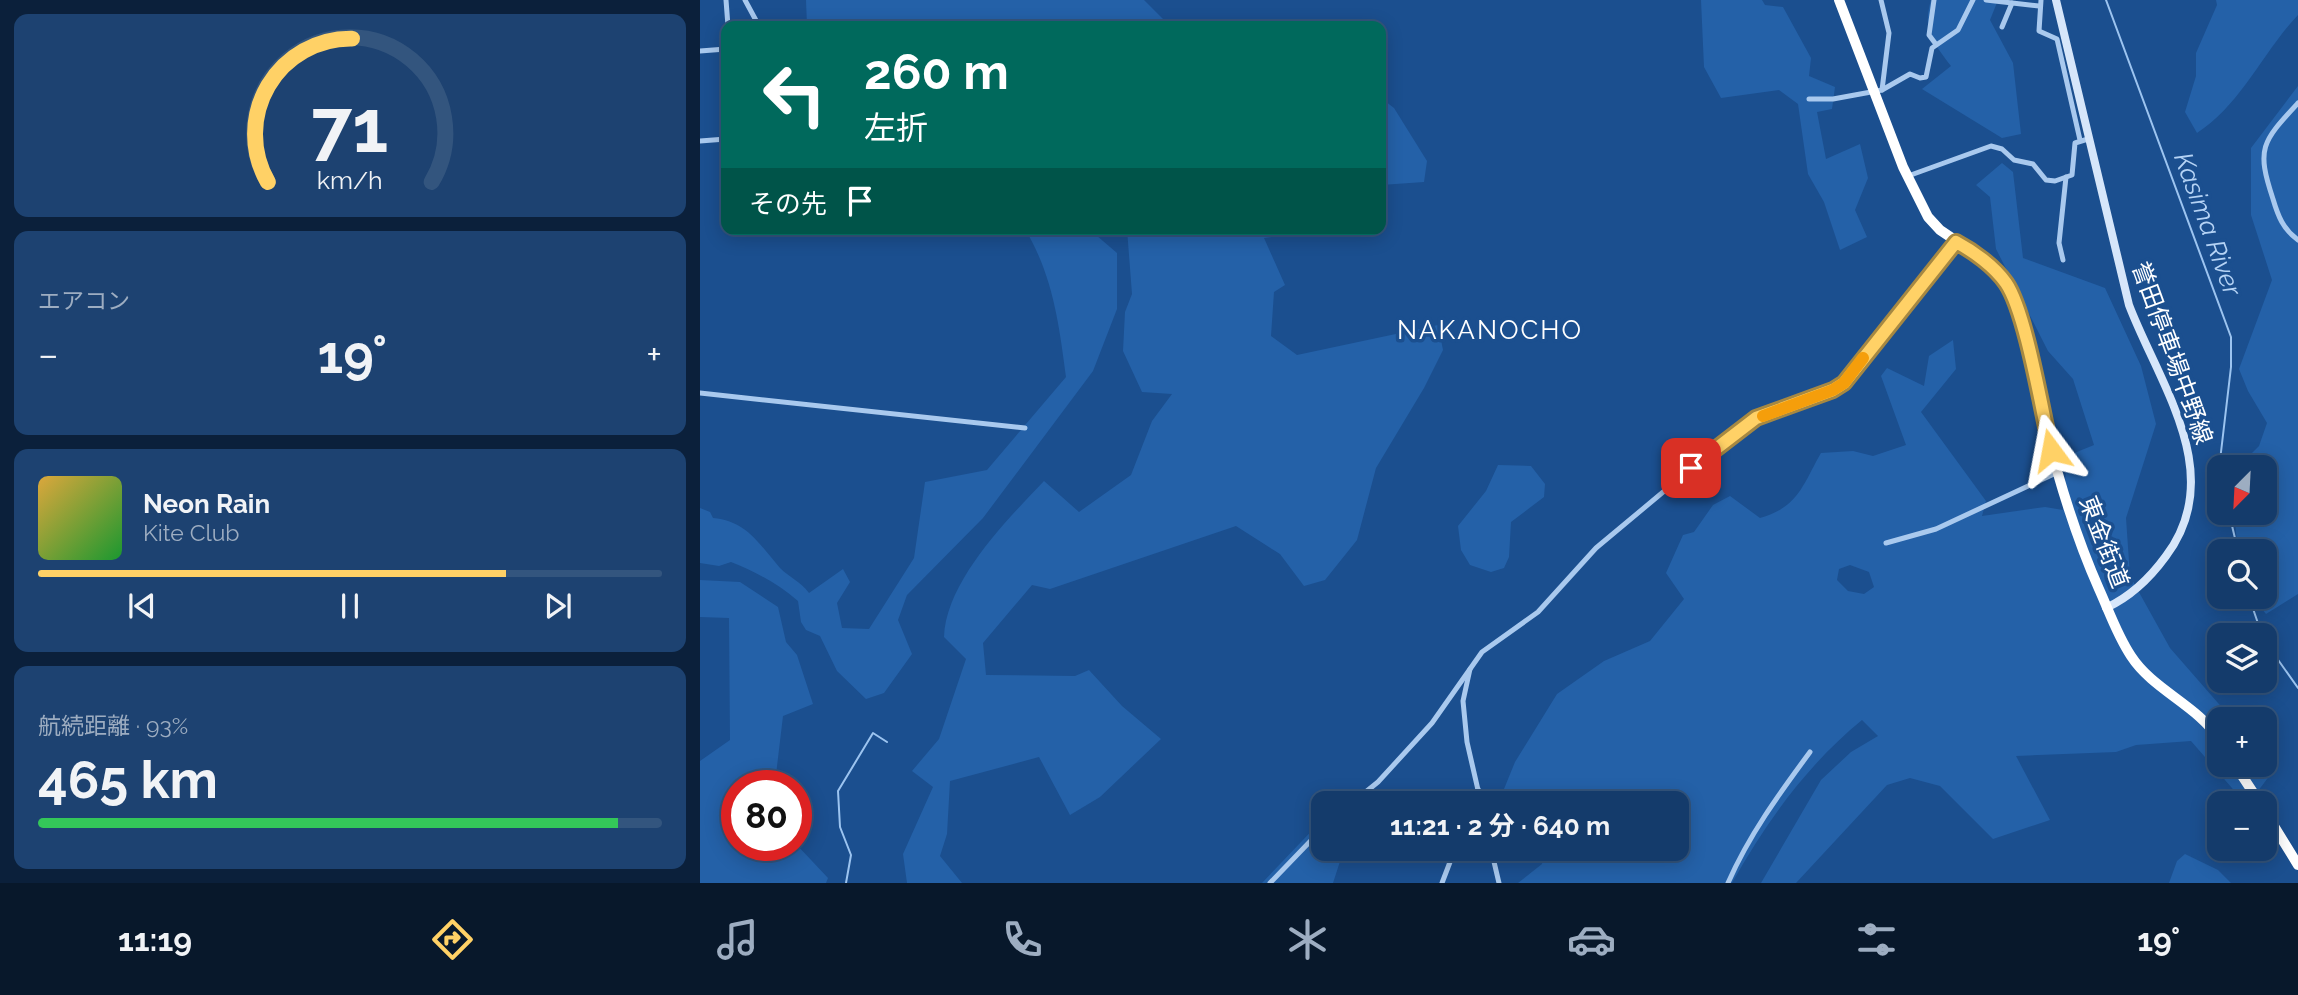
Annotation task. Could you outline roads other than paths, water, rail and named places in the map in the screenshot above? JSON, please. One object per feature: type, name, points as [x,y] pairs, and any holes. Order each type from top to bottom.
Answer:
[{"type":"highway","name":"東金街道","points":[[1839,0],[1877,91],[1908,176],[1928,216],[1956,242],[1986,263],[2006,284],[2012,296],[2056,473],[2084,555],[2106,608],[2132,658],[2207,723]]},
{"type":"highway","points":[[2277,831],[2298,865]]},
{"type":"main road","name":"誉田停車場中野線","points":[[2056,0],[2084,139],[2129,305],[2146,352],[2168,393],[2187,441],[2192,470],[2190,499],[2184,524],[2172,549],[2151,577],[2123,599],[2106,608]]},
{"type":"street","points":[[726,0],[728,21]]},
{"type":"street","points":[[745,0],[756,21]]},
{"type":"street","points":[[1877,91],[1889,33],[1881,0]]},
{"type":"street","points":[[1934,0],[1929,35],[1935,43]]},
{"type":"street","points":[[1809,99],[1833,99],[1877,91],[1910,74],[1920,78],[1926,76],[1935,43],[1958,30],[1973,0]]},
{"type":"street","points":[[1908,176],[1991,146],[2002,149],[2014,160],[2033,164],[2046,180],[2055,181],[2072,175],[2072,150],[2084,139],[2057,39],[2039,31],[2040,3],[1986,0]]},
{"type":"street","points":[[2002,27],[2012,3]]},
{"type":"street","points":[[700,51],[721,49]]},
{"type":"street","points":[[2298,103],[2272,132],[2264,149],[2262,166],[2282,224],[2298,240]]},
{"type":"street","points":[[700,141],[721,139]]},
{"type":"street","points":[[2063,260],[2059,243],[2066,177]]},
{"type":"street","points":[[1367,791],[1427,730],[1470,666],[1494,640],[1538,612],[1596,548],[1729,436],[1756,418],[1833,390],[1844,383],[1956,242]]},
{"type":"street","points":[[700,393],[1025,428]]},
{"type":"street","points":[[1886,542],[1936,529],[2056,473]]},
{"type":"street","points":[[1470,666],[1463,701],[1467,742],[1478,789]]},
{"type":"street","points":[[1728,883],[1741,853],[1810,752]]},
{"type":"street","points":[[1270,883],[1311,840]]},
{"type":"street","points":[[1442,883],[1450,861]]},
{"type":"street","points":[[1494,861],[1499,883]]},
{"type":"waterway","name":"Kasima River","points":[[2106,0],[2231,337],[2231,367],[2221,455]]},
{"type":"waterway","name":"Kasima River","points":[[2232,525],[2235,539]]},
{"type":"waterway","name":"Kasima River","points":[[2253,609],[2258,623]]},
{"type":"waterway","name":"Kasima River","points":[[2277,658],[2298,688]]},
{"type":"waterway","points":[[846,883],[851,855],[840,827],[838,791],[873,733],[887,742]]},
{"type":"district","name":"NAKANOCHO","points":[[1490,330]]}]
